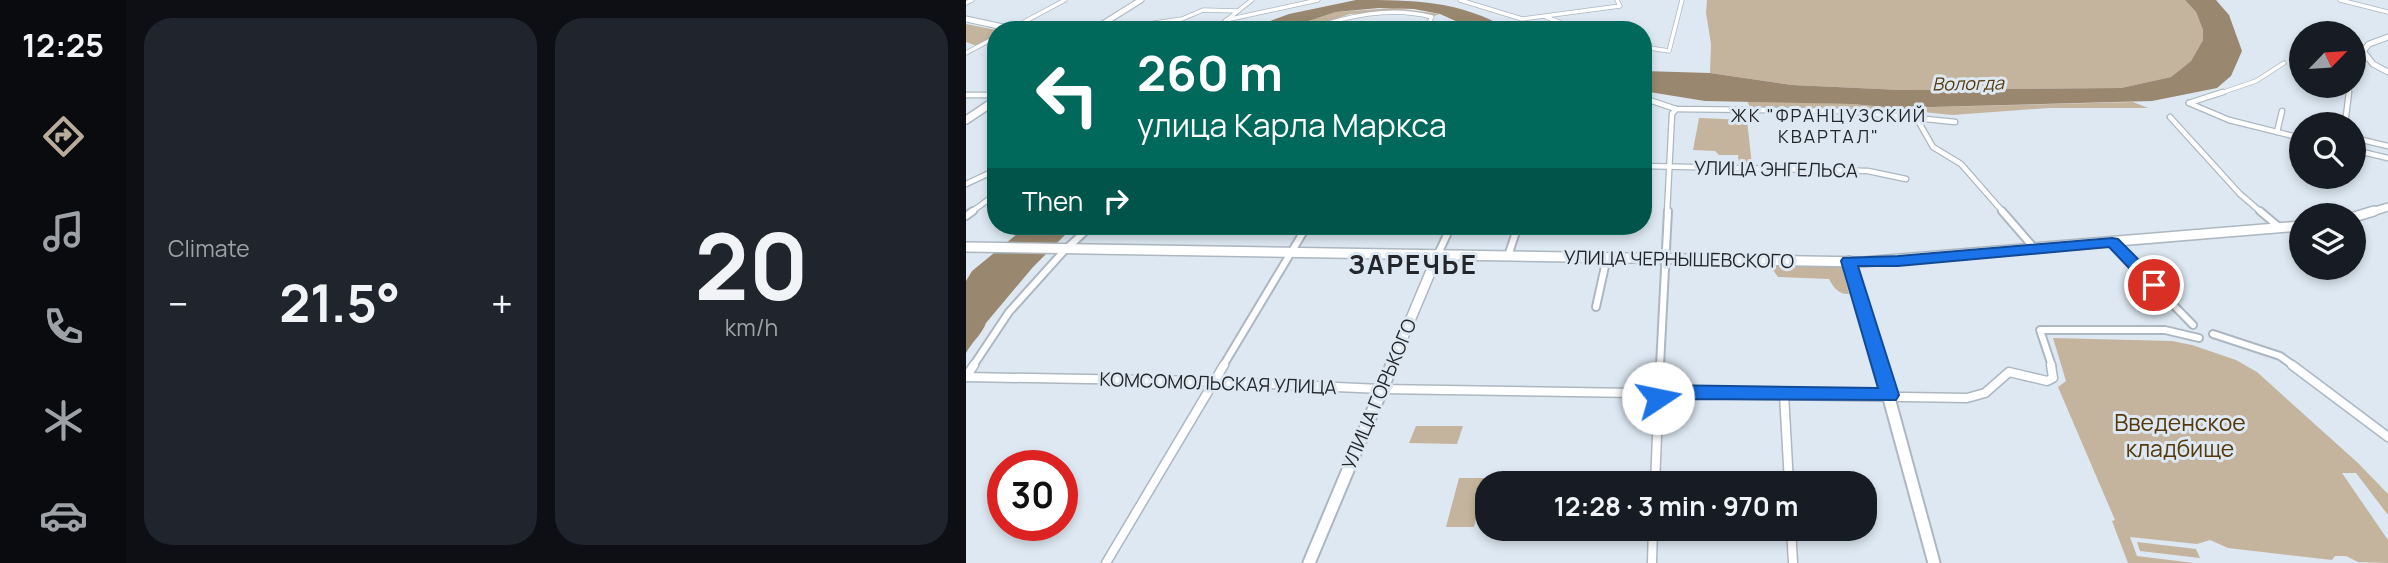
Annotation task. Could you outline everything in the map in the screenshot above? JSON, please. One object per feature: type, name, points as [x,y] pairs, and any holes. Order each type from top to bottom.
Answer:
[{"type":"main road","points":[[1107,21],[1140,0]]},
{"type":"main road","points":[[966,19],[987,24]]},
{"type":"main road","points":[[2388,37],[2365,47],[2363,51],[2367,59],[2388,72]]},
{"type":"main road","points":[[966,120],[987,104]]},
{"type":"main road","points":[[2366,213],[2388,207]]},
{"type":"main road","name":"УЛИЦА ЧЕРНЫШЕВСКОГО","points":[[999,248],[1898,261],[2289,227]]},
{"type":"main road","points":[[968,248],[999,248]]},
{"type":"main road","points":[[968,248],[999,248]]},
{"type":"main road","name":"УЛИЦА ГОРЬКОГО","points":[[1309,563],[1438,254]]},
{"type":"main road","points":[[1849,261],[1889,395],[1934,563]]},
{"type":"street","points":[[966,3],[972,0]]},
{"type":"street","points":[[1027,21],[1065,0]]},
{"type":"street","points":[[1226,20],[1252,0]]},
{"type":"street","points":[[1226,20],[1318,0]]},
{"type":"street","points":[[1460,0],[1522,19],[1620,6],[1617,0]]},
{"type":"street","points":[[1652,48],[1669,51],[1682,0]]},
{"type":"street","points":[[2340,0],[2388,12]]},
{"type":"street","points":[[1168,21],[1182,19],[1203,10],[1238,11]]},
{"type":"street","points":[[1332,21],[1353,14],[1421,13],[1430,16],[1431,21]]},
{"type":"street","points":[[1545,16],[1557,21]]},
{"type":"street","points":[[966,53],[987,42]]},
{"type":"street","points":[[2284,63],[2256,82],[2189,103],[2230,120],[2289,135]]},
{"type":"street","points":[[966,95],[987,96]]},
{"type":"street","points":[[1652,101],[1676,109],[1847,111],[1955,122]]},
{"type":"street","points":[[1656,471],[1672,114],[1676,109]]},
{"type":"street","points":[[2277,132],[2282,111]]},
{"type":"street","points":[[2170,117],[2240,194],[2280,228]]},
{"type":"street","points":[[1917,119],[1922,134],[1933,148],[1961,164],[2035,249]]},
{"type":"street","points":[[2366,141],[2388,146]]},
{"type":"street","points":[[2366,153],[2388,158]]},
{"type":"street","name":"УЛИЦА ЭНГЕЛЬСА","points":[[1652,166],[1868,171],[1906,179]]},
{"type":"street","points":[[966,184],[987,174]]},
{"type":"street","points":[[966,210],[987,200]]},
{"type":"street","points":[[966,216],[987,201]]},
{"type":"street","points":[[966,377],[1009,312],[1064,249],[1080,235]]},
{"type":"street","points":[[1106,563],[1301,235]]},
{"type":"street","name":"УЛИЦА ГОРЬКОГО","points":[[1438,254],[1447,235]]},
{"type":"street","points":[[1508,256],[1515,235]]},
{"type":"street","points":[[2112,242],[2193,325]]},
{"type":"street","points":[[1596,307],[1607,257]]},
{"type":"street","name":"КОМСОМОЛЬСКАЯ УЛИЦА","points":[[966,377],[1213,382],[1381,389],[1975,397],[1985,393],[2009,372],[2051,380],[2054,373],[2040,330],[2165,330],[2199,338]]},
{"type":"street","points":[[2213,334],[2280,356],[2388,438]]},
{"type":"street","points":[[1784,394],[1788,471]]},
{"type":"street","points":[[1652,563],[1653,541]]},
{"type":"street","points":[[1792,541],[1793,563]]},
{"type":"green space","points":[[1707,0],[2185,0],[2196,12],[2203,30],[2203,40],[2191,61],[2171,77],[2121,88],[1901,90],[1792,85],[1710,73],[1711,44],[1706,13]]},
{"type":"green space","points":[[1394,8],[1440,14],[1350,14],[1329,21],[1308,21],[1336,12]]},
{"type":"green space","points":[[966,24],[987,28],[987,40],[977,46],[966,42]]},
{"type":"green space","points":[[1747,101],[1896,108],[2133,102],[2148,108],[2049,108],[1952,115],[1923,112],[1919,118],[1889,109],[1750,107]]},
{"type":"green space","points":[[1699,118],[1747,120],[1752,165],[1739,165],[1738,155],[1693,150]]},
{"type":"green space","points":[[1775,266],[1842,267],[1849,294],[1837,290],[1829,279],[1778,277],[1773,270]]},
{"type":"green space","name":"Введенское кладбище","points":[[2053,338],[2172,341],[2236,360],[2257,372],[2358,463],[2388,494],[2388,515],[2356,473],[2342,473],[2388,540],[2388,563],[2358,562],[2346,556],[2335,556],[2332,560],[2228,548],[2210,540],[2197,544],[2130,537],[2137,556],[2194,563],[2128,563],[2112,521],[2115,520],[2058,387],[2066,381]]},
{"type":"green space","points":[[1416,426],[1463,426],[1457,444],[1409,443]]},
{"type":"green space","points":[[1459,478],[1475,478],[1474,527],[1446,527]]},
{"type":"green space","points":[[2137,542],[2196,549],[2200,558],[2140,551]]},
{"type":"shaded area","points":[[1356,0],[1396,0],[1454,7],[1493,21],[1456,21],[1440,14],[1414,9],[1379,8],[1336,12],[1308,21],[1270,21],[1289,14]]},
{"type":"shaded area","points":[[2185,0],[2216,0],[2229,15],[2242,51],[2231,76],[2217,88],[2152,101],[1896,108],[1852,104],[1705,101],[1652,92],[1652,71],[1710,73],[1792,85],[1901,90],[2121,88],[2171,77],[2191,61],[2203,40],[2203,30],[2196,12]]},
{"type":"shaded area","points":[[1016,235],[1065,235],[1033,267],[986,323],[966,353],[966,281],[972,271]]},
{"type":"district","name":"ЖК \"ФРАНЦУЗСКИЙ КВАРТАЛ\"","points":[[1829,126]]},
{"type":"district","name":"ЗАРЕЧЬЕ","points":[[1413,265]]},
{"type":"route","points":[[1658,398],[1659,392],[1889,395],[1849,261],[1898,261],[2112,242],[2154,285]]},
{"type":"water label","name":"Вологда","points":[[1968,84]]}]
